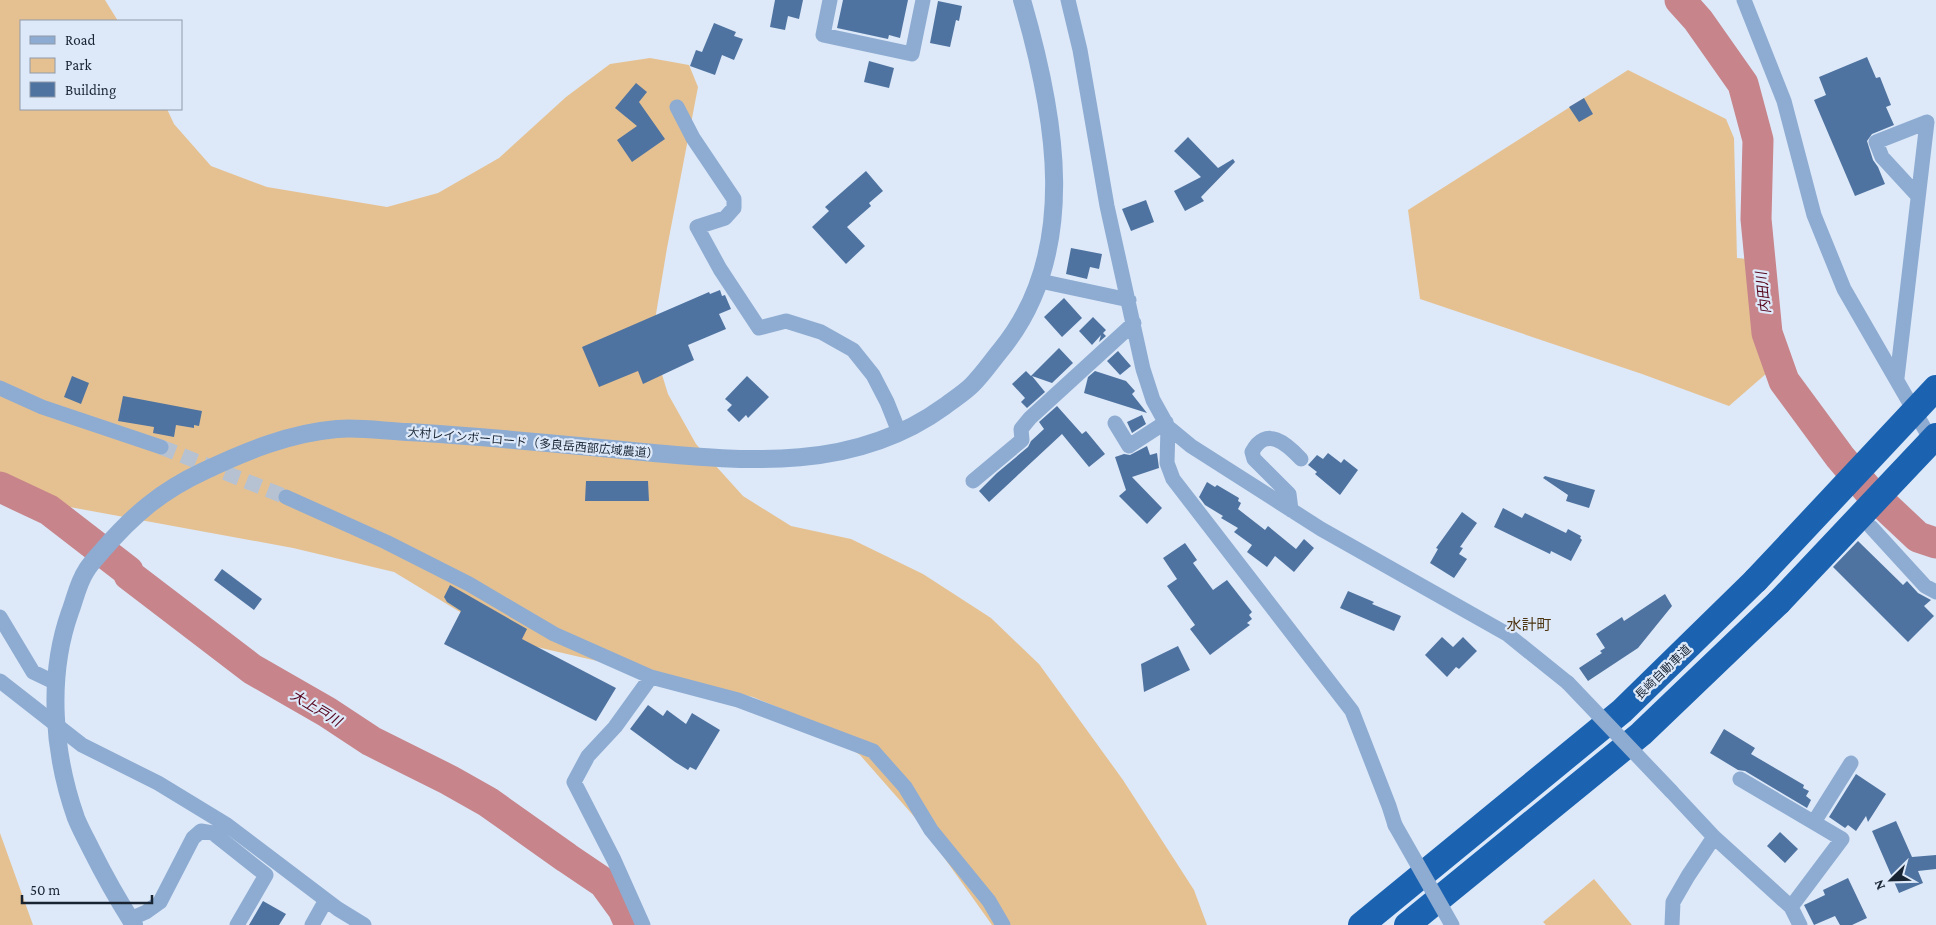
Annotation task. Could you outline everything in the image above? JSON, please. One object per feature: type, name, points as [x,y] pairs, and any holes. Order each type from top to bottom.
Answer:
[{"type":"highway","name":"長崎自動車道","points":[[1361,925],[1622,711],[1756,580],[1936,388]]},
{"type":"highway","points":[[1407,925],[1640,734],[1779,602],[1936,436]]},
{"type":"street","points":[[830,0],[823,35],[912,54],[924,0]]},
{"type":"street","name":"大村レインボーロード（多良岳西部広域農道）","points":[[132,922],[114,895],[77,820],[63,772],[56,725],[56,683],[64,631],[85,572],[126,523],[178,483],[249,450],[287,438],[338,429],[437,434],[721,459],[784,460],[856,448],[899,432],[928,418],[971,386],[1013,335],[1040,281],[1048,249],[1053,214],[1054,162],[1037,54],[1022,0]]},
{"type":"street","points":[[1068,0],[1080,50],[1107,206],[1143,369],[1153,400],[1167,424],[1191,446],[1321,529],[1507,634],[1568,682],[1714,838],[1792,906],[1800,925]]},
{"type":"street","points":[[1744,0],[1784,101],[1814,215],[1844,289],[1936,448]]},
{"type":"street","points":[[677,107],[693,138],[734,199],[734,208],[725,218],[698,228],[720,269],[759,328],[786,321],[822,332],[853,350],[873,375],[887,402],[899,432]]},
{"type":"street","points":[[1897,378],[1927,122],[1876,142],[1882,157],[1918,195]]},
{"type":"street","points":[[1040,281],[1129,300]]},
{"type":"street","points":[[973,482],[1022,440],[1021,429],[1030,418],[1134,323]]},
{"type":"street","points":[[0,388],[42,407],[160,447]]},
{"type":"street","points":[[1115,423],[1129,446],[1167,424]]},
{"type":"street","points":[[1167,424],[1167,464],[1173,479],[1352,711],[1395,825],[1452,925]]},
{"type":"street","points":[[1291,510],[1289,494],[1254,459],[1252,452],[1255,446],[1263,440],[1271,438],[1283,442],[1301,459]]},
{"type":"street","points":[[286,497],[386,542],[469,584],[554,634],[651,677],[738,700],[873,751],[905,787],[931,830],[989,901],[1003,925]]},
{"type":"street","points":[[1871,527],[1925,586],[1936,592]]},
{"type":"street","points":[[0,617],[33,672],[56,683]]},
{"type":"street","points":[[643,925],[614,860],[574,782],[588,756],[615,726],[651,677]]},
{"type":"street","points":[[0,681],[82,745],[158,783],[227,825],[326,900],[364,925]]},
{"type":"street","points":[[1814,822],[1851,763]]},
{"type":"street","points":[[1740,779],[1842,839],[1792,906]]},
{"type":"street","points":[[132,922],[160,902],[193,838],[202,831],[213,833],[266,876],[237,925]]},
{"type":"street","points":[[1672,925],[1673,902],[1714,838]]},
{"type":"street","points":[[312,925],[326,900]]},
{"type":"green space","points":[[0,0],[105,0],[117,20],[20,20],[20,110],[167,110],[174,124],[211,166],[267,187],[387,207],[438,193],[499,158],[566,97],[610,64],[650,58],[689,65],[698,87],[656,314],[655,352],[668,394],[696,444],[743,496],[791,526],[851,539],[923,574],[991,618],[1039,664],[1123,780],[1194,890],[1207,925],[992,925],[918,821],[860,755],[810,721],[753,697],[528,645],[460,612],[394,572],[293,548],[26,499],[0,489]]},
{"type":"green space","points":[[1628,70],[1726,119],[1734,138],[1737,258],[1748,259],[1767,373],[1729,406],[1642,374],[1420,299],[1408,210]]},
{"type":"green space","points":[[0,833],[33,925],[0,925]]},
{"type":"green space","points":[[1594,879],[1632,925],[1546,925],[1543,922]]},
{"type":"building","points":[[775,0],[803,0],[799,19],[788,16],[785,30],[770,27]]},
{"type":"building","points":[[843,0],[908,0],[900,38],[889,35],[888,39],[837,28]]},
{"type":"building","points":[[938,1],[962,6],[959,21],[956,20],[950,47],[930,43]]},
{"type":"building","points":[[714,23],[736,32],[734,36],[743,39],[734,60],[722,55],[715,75],[690,66],[696,50],[702,52]]},
{"type":"building","points":[[1867,57],[1876,78],[1880,77],[1891,105],[1886,107],[1894,125],[1872,134],[1867,141],[1873,160],[1885,184],[1855,196],[1814,100],[1826,95],[1819,77]]},
{"type":"building","points":[[869,61],[894,68],[889,88],[864,82]]},
{"type":"building","points":[[636,83],[647,92],[639,102],[665,139],[632,162],[617,140],[637,126],[615,108]]},
{"type":"building","points":[[1584,98],[1593,114],[1579,122],[1569,107]]},
{"type":"building","points":[[1188,137],[1218,168],[1233,159],[1235,162],[1201,197],[1204,201],[1185,211],[1174,191],[1201,177],[1174,151]]},
{"type":"building","points":[[866,171],[883,191],[869,203],[871,206],[847,227],[865,246],[846,264],[812,227],[829,211],[825,207]]},
{"type":"building","points":[[1146,200],[1154,222],[1131,231],[1122,209]]},
{"type":"building","points":[[1071,248],[1102,254],[1099,269],[1090,267],[1087,279],[1066,274]]},
{"type":"building","points":[[720,290],[722,296],[725,295],[731,309],[719,314],[726,329],[688,345],[694,360],[643,384],[638,371],[599,387],[582,347],[709,292],[710,294]]},
{"type":"building","points":[[1064,298],[1082,318],[1062,337],[1044,317]]},
{"type":"building","points":[[1093,317],[1106,330],[1103,333],[1106,336],[1099,342],[1101,335],[1092,345],[1079,331]]},
{"type":"building","points":[[1059,348],[1073,363],[1052,383],[1032,376],[1045,392],[1027,408],[1021,402],[1025,398],[1012,384],[1026,371],[1031,376]]},
{"type":"building","points":[[1118,351],[1131,366],[1120,375],[1107,361]]},
{"type":"building","points":[[1095,371],[1126,381],[1135,391],[1132,394],[1147,413],[1084,393],[1088,377]]},
{"type":"building","points":[[72,376],[89,383],[81,404],[64,397]]},
{"type":"building","points":[[747,376],[769,397],[748,418],[746,415],[739,422],[727,410],[732,405],[725,399]]},
{"type":"building","points":[[123,396],[202,411],[199,426],[194,425],[194,428],[176,425],[174,437],[153,433],[154,427],[118,421]]},
{"type":"building","points":[[1057,406],[1082,434],[1086,431],[1105,454],[1089,467],[1062,434],[989,502],[979,491],[1028,447],[1031,441],[1044,429],[1039,422]]},
{"type":"building","points":[[1142,415],[1146,424],[1132,433],[1127,422]]},
{"type":"building","points":[[1147,446],[1150,455],[1157,453],[1159,468],[1132,477],[1162,508],[1147,524],[1119,496],[1126,490],[1115,457],[1124,454],[1130,455]]},
{"type":"building","points":[[1328,453],[1341,463],[1344,459],[1358,470],[1340,495],[1315,474],[1317,472],[1308,465],[1317,455],[1323,459]]},
{"type":"building","points":[[1545,476],[1595,490],[1589,508],[1566,501],[1568,495],[1543,478]]},
{"type":"building","points":[[586,481],[648,481],[649,501],[585,501]]},
{"type":"building","points":[[1207,482],[1215,487],[1217,485],[1239,498],[1238,501],[1241,503],[1238,509],[1265,530],[1268,526],[1296,549],[1304,539],[1314,548],[1294,572],[1275,556],[1267,567],[1247,552],[1252,545],[1234,532],[1238,528],[1221,518],[1223,516],[1205,505],[1199,497]]},
{"type":"building","points":[[1503,508],[1522,518],[1525,513],[1566,533],[1568,529],[1581,536],[1582,540],[1571,561],[1551,551],[1550,554],[1494,527]]},
{"type":"building","points":[[1462,512],[1477,523],[1460,547],[1463,548],[1459,554],[1467,559],[1454,578],[1430,563],[1438,549],[1436,548]]},
{"type":"building","points":[[1858,541],[1903,585],[1907,581],[1918,593],[1931,600],[1924,606],[1934,616],[1908,642],[1833,567]]},
{"type":"building","points":[[1185,543],[1197,560],[1193,563],[1213,590],[1227,580],[1252,612],[1249,615],[1252,619],[1247,623],[1250,625],[1210,655],[1190,629],[1195,625],[1167,586],[1177,579],[1163,558]]},
{"type":"building","points":[[222,569],[262,599],[254,610],[214,580]]},
{"type":"building","points":[[450,585],[527,629],[522,639],[616,688],[596,721],[444,644],[461,611],[447,602],[444,597]]},
{"type":"building","points":[[1348,591],[1374,602],[1372,604],[1401,616],[1394,631],[1340,608]]},
{"type":"building","points":[[1665,594],[1672,606],[1638,648],[1588,681],[1579,668],[1602,653],[1600,651],[1605,648],[1596,634],[1622,617],[1624,621]]},
{"type":"building","points":[[1442,637],[1453,647],[1463,637],[1477,651],[1459,669],[1456,667],[1447,677],[1425,655]]},
{"type":"building","points":[[1178,646],[1190,670],[1144,692],[1141,664]]},
{"type":"building","points":[[648,705],[663,716],[667,710],[686,724],[692,713],[720,730],[696,770],[690,767],[688,770],[675,762],[630,729]]},
{"type":"building","points":[[1724,729],[1755,748],[1751,754],[1804,785],[1803,788],[1809,791],[1806,796],[1811,800],[1807,808],[1745,771],[1738,770],[1710,753]]},
{"type":"building","points":[[1856,774],[1886,794],[1868,822],[1866,816],[1856,831],[1848,825],[1845,828],[1829,817]]},
{"type":"building","points":[[1896,821],[1912,857],[1936,855],[1936,869],[1918,871],[1923,883],[1899,893],[1872,831]]},
{"type":"building","points":[[1780,832],[1798,849],[1785,863],[1767,846]]},
{"type":"building","points":[[1848,878],[1867,918],[1852,925],[1840,925],[1835,916],[1814,925],[1804,905],[1825,895],[1823,890]]},
{"type":"building","points":[[263,901],[286,914],[279,925],[249,925]]},
{"type":"waterway","name":"内田川","points":[[1680,0],[1698,20],[1743,84],[1758,140],[1756,219],[1767,333],[1784,381],[1840,457],[1868,490],[1918,537],[1936,543]]},
{"type":"waterway","name":"大上戸川","points":[[0,487],[49,510],[128,571],[129,575],[252,669],[327,712],[371,741],[488,802],[604,883],[623,909],[630,925]]},
{"type":"tunnel","points":[[161,447],[286,497]]},
{"type":"district","name":"水計町","points":[[1529,625]]}]
